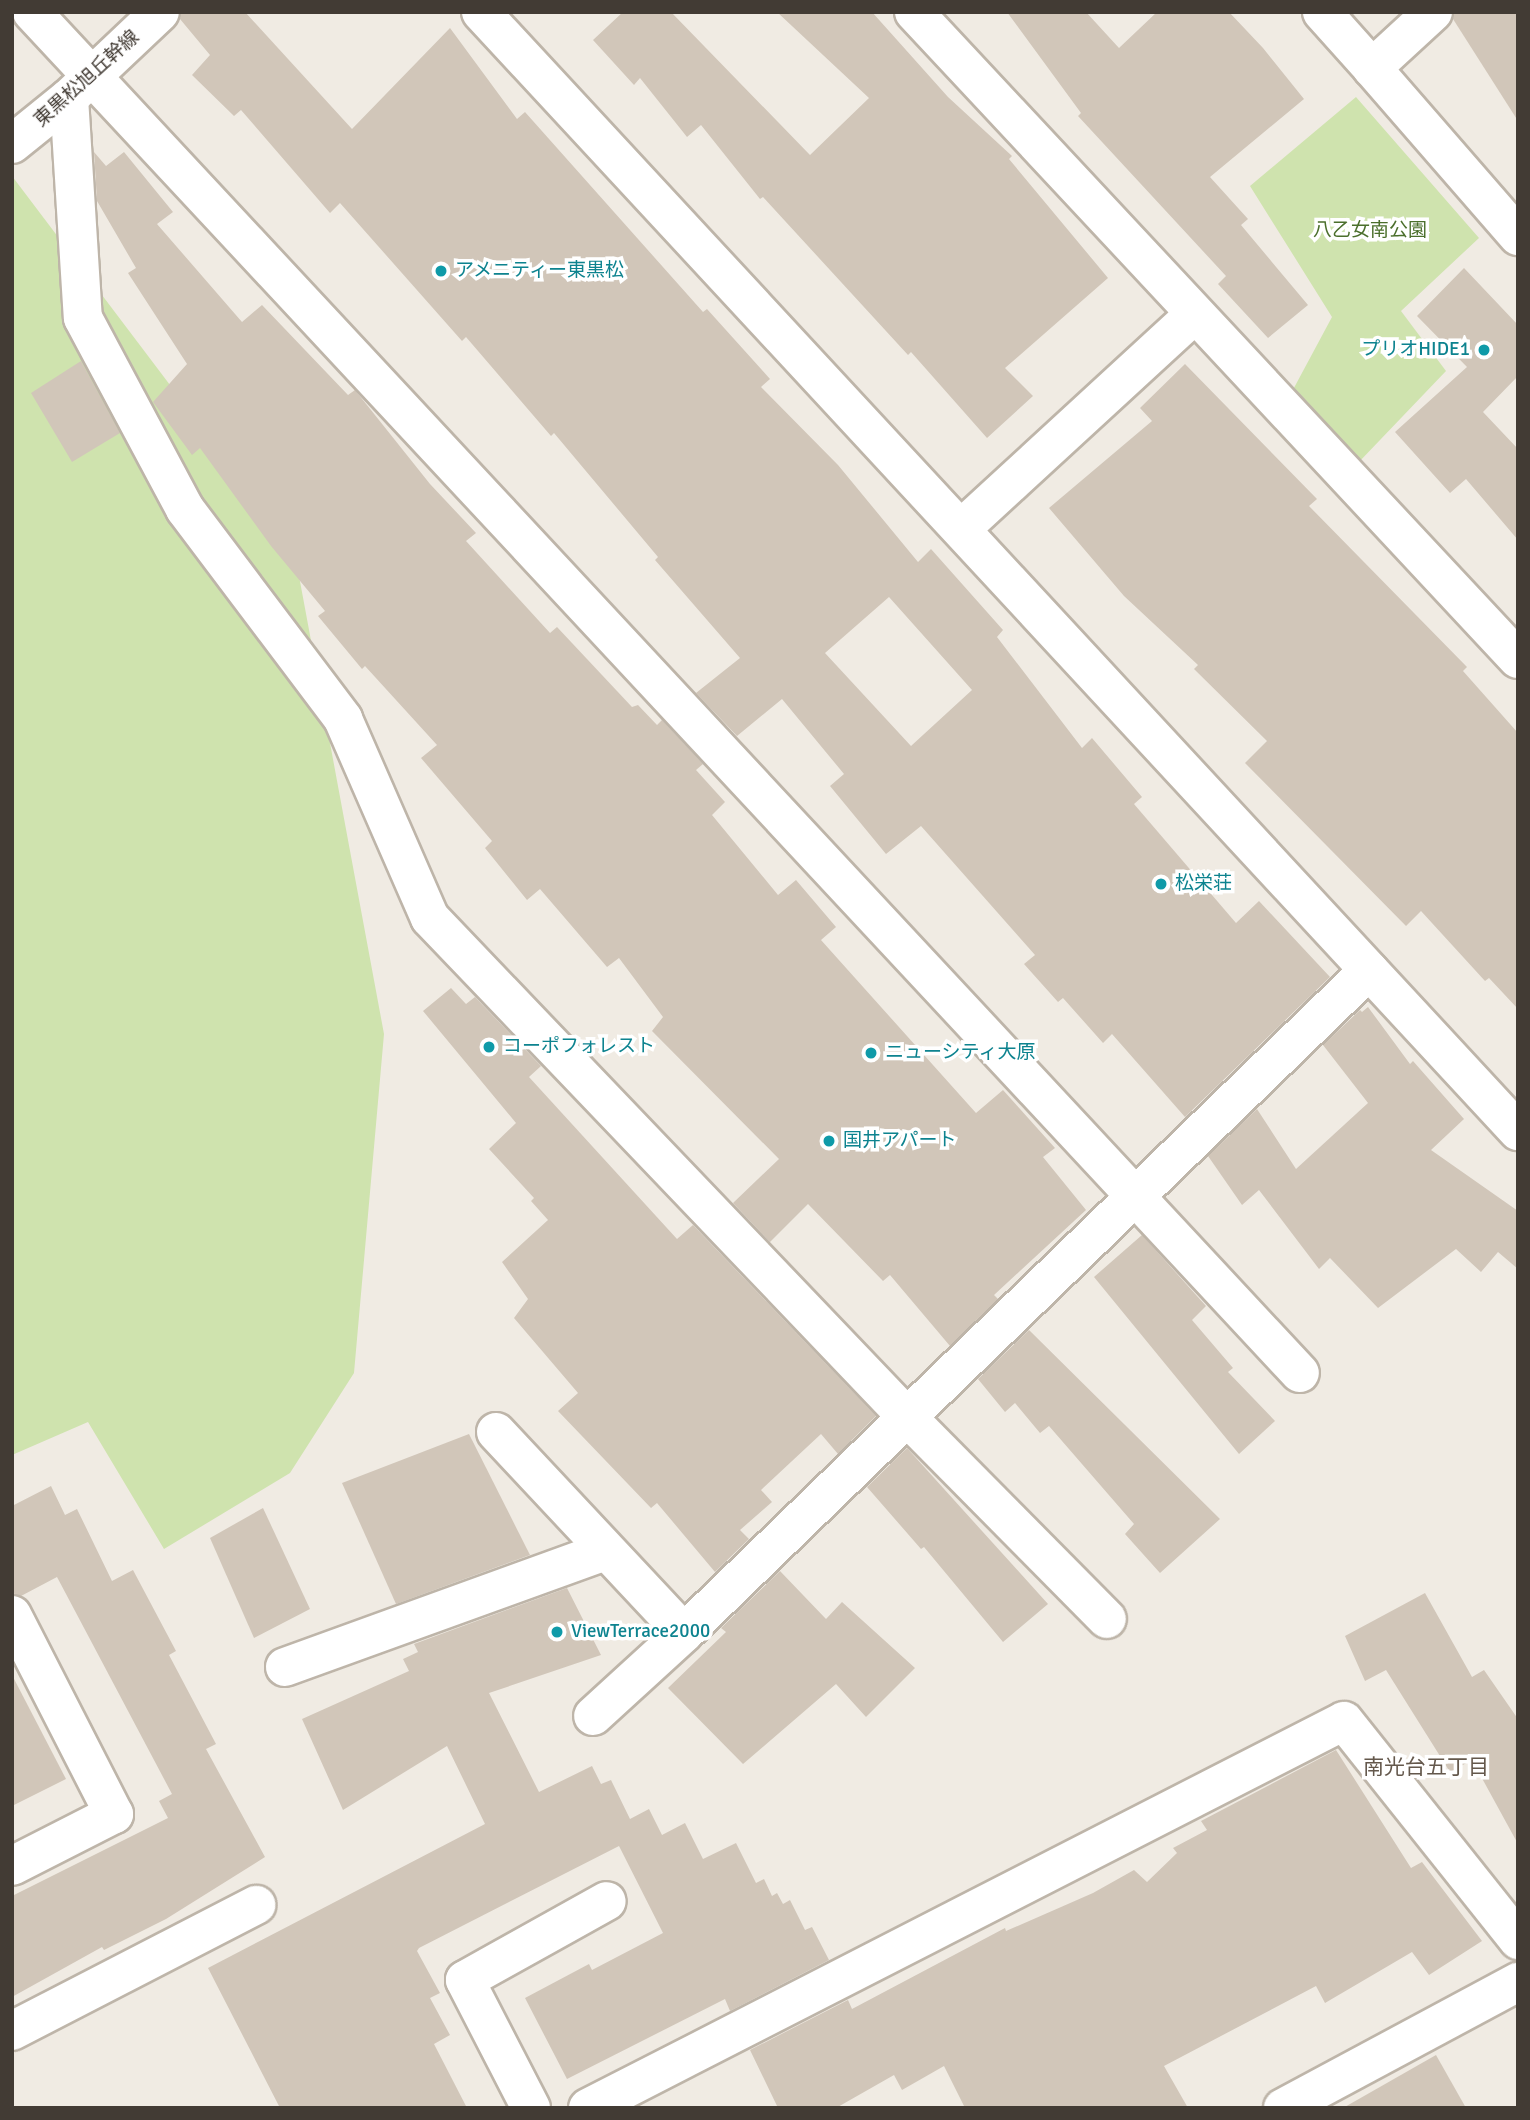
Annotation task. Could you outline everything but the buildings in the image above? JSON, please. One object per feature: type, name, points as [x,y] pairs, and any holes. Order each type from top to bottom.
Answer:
[{"type":"street","points":[[32,12],[80,87],[1135,1196],[1300,1373]]},
{"type":"street","name":"東黒松旭丘幹線","points":[[12,144],[80,87],[160,12]]},
{"type":"street","points":[[481,12],[1517,1127]]},
{"type":"street","points":[[914,12],[1518,660]]},
{"type":"street","points":[[1322,12],[1518,236]]},
{"type":"street","points":[[1372,68],[1433,12]]},
{"type":"street","points":[[80,87],[83,318],[185,509],[343,719],[430,918],[907,1417],[1107,1619]]},
{"type":"street","points":[[961,529],[1195,314]]},
{"type":"street","points":[[593,1716],[684,1633],[1369,970]]},
{"type":"street","points":[[496,1432],[684,1633]]},
{"type":"street","points":[[285,1667],[606,1551]]},
{"type":"street","points":[[12,1615],[114,1814],[12,1866]]},
{"type":"street","points":[[587,2108],[1344,1721],[1518,1940]]},
{"type":"street","points":[[531,2108],[465,1980],[607,1901]]},
{"type":"street","points":[[12,2031],[256,1905]]},
{"type":"street","points":[[1283,2108],[1518,1982]]},
{"type":"green space","name":"八乙女南公園","points":[[1356,97],[1479,238],[1401,311],[1446,371],[1358,463],[1288,399],[1332,317],[1250,186]]},
{"type":"green space","points":[[12,176],[294,549],[384,1034],[354,1373],[290,1473],[164,1549],[88,1422],[12,1455]]},
{"type":"place","name":"アメニティー東黒松","points":[[441,271]]},
{"type":"place","name":"プリオHIDE1","points":[[1484,350]]},
{"type":"place","name":"松栄荘","points":[[1161,884]]},
{"type":"place","name":"コーポフォレスト","points":[[489,1047]]},
{"type":"place","name":"ニューシティ大原","points":[[871,1053]]},
{"type":"place","name":"国井アパート","points":[[829,1141]]},
{"type":"place","name":"ViewTerrace2000","points":[[557,1632]]},
{"type":"district","name":"南光台五丁目","points":[[1426,1767]]}]
